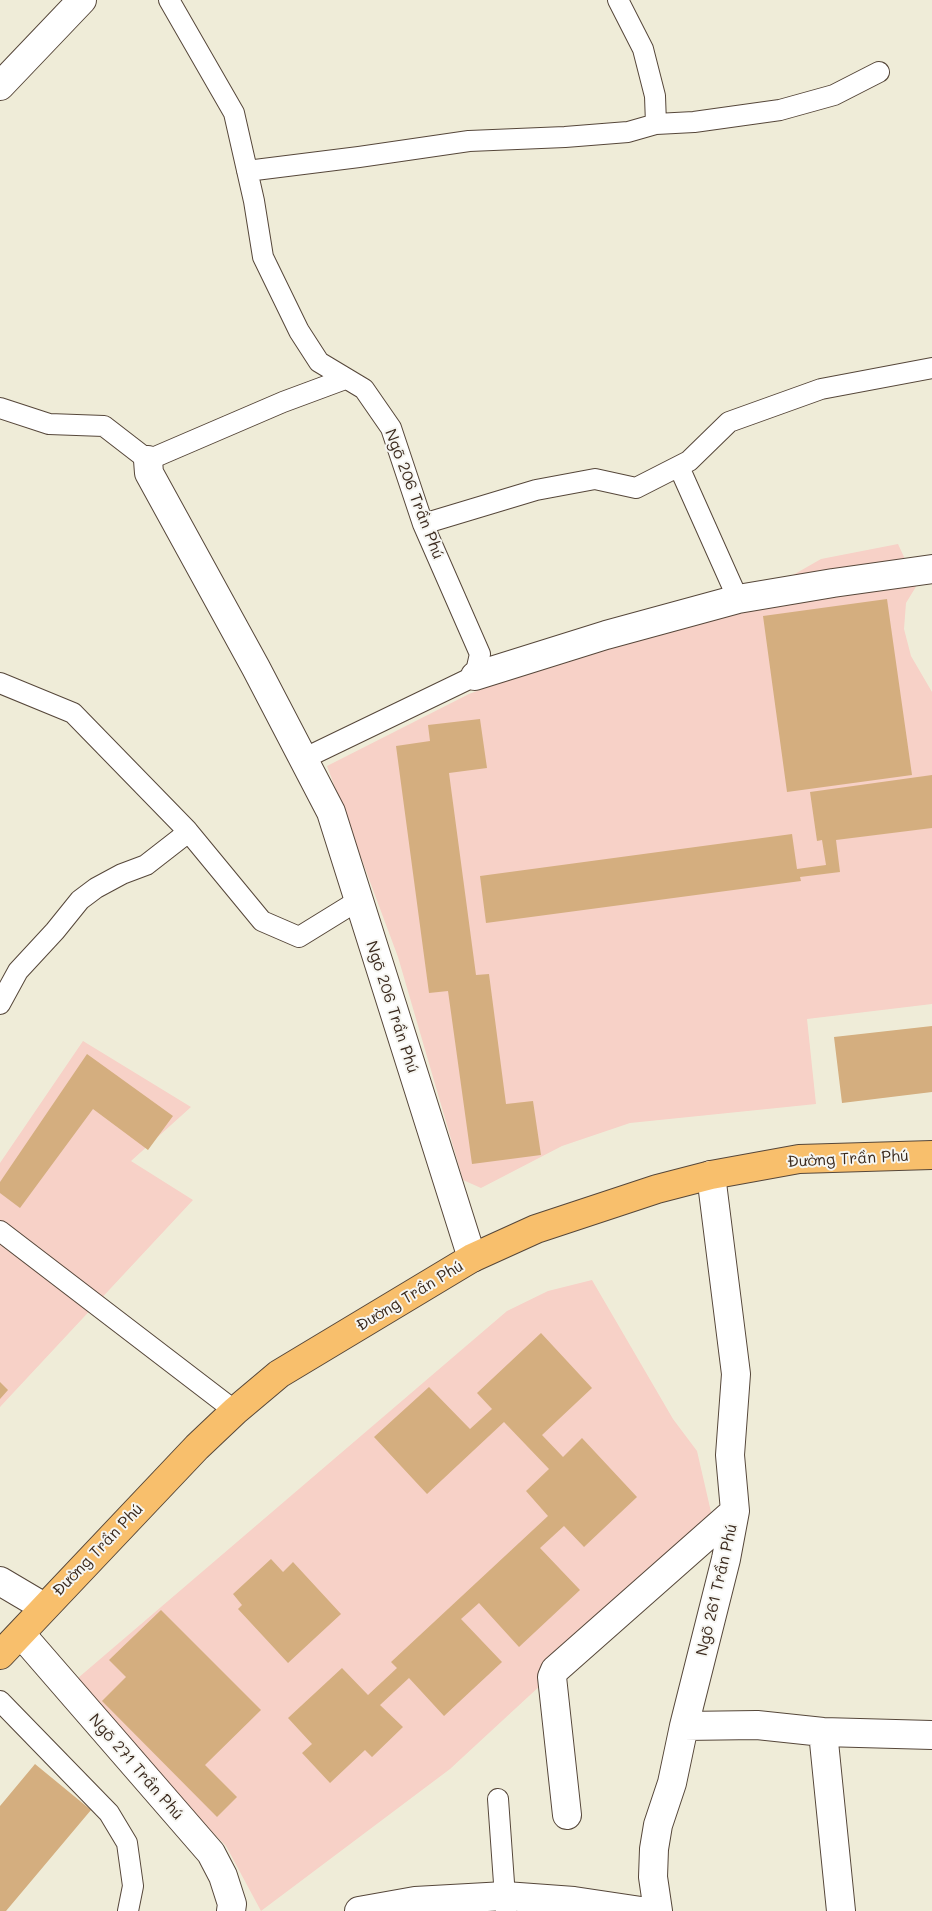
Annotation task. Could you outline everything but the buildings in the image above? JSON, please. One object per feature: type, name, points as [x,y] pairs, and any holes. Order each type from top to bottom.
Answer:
[{"type":"main road","name":"Đường Trần Phú","points":[[0,1655],[197,1447],[235,1411],[279,1374],[472,1258],[536,1229],[657,1189],[711,1175],[799,1159],[932,1155]]},
{"type":"street","points":[[0,86],[82,0]]},
{"type":"street","name":"Ngõ 206 Trần Phú","points":[[148,460],[149,473],[256,668],[331,812],[472,1258]]},
{"type":"street","points":[[475,676],[606,635],[738,599],[932,569]]},
{"type":"street","name":"Ngõ 261 Trần Phú","points":[[658,1911],[653,1877],[654,1849],[658,1825],[672,1783],[684,1726],[726,1559],[734,1511],[730,1455],[736,1374],[711,1175]]},
{"type":"street","points":[[567,1815],[552,1677],[555,1670],[734,1511]]},
{"type":"street","points":[[0,1581],[44,1607]]},
{"type":"street","name":"Ngõ 271 Trần Phú","points":[[21,1634],[211,1853],[223,1876],[232,1904],[231,1911]]},
{"type":"street","points":[[684,1726],[757,1726],[823,1732],[932,1735]]},
{"type":"street","points":[[823,1732],[841,1911]]},
{"type":"street","points":[[359,1911],[415,1901],[506,1903],[574,1901],[641,1911]]},
{"type":"lane","name":"Ngõ 206 Trần Phú","points":[[169,0],[234,112],[262,256],[299,331],[319,362],[364,389],[391,428],[423,524],[480,654],[475,676]]},
{"type":"lane","points":[[618,0],[643,49],[655,96],[656,124]]},
{"type":"lane","points":[[247,171],[468,141],[628,132],[656,124],[694,122],[780,110],[834,95],[879,72]]},
{"type":"lane","points":[[423,524],[536,490],[594,479],[636,488],[689,461],[729,422],[821,389],[932,368]]},
{"type":"lane","points":[[0,408],[49,424],[104,426],[148,460],[284,402],[345,379]]},
{"type":"lane","points":[[679,467],[738,599]]},
{"type":"lane","points":[[303,759],[475,676]]},
{"type":"lane","points":[[0,684],[73,713],[187,830],[262,921],[299,937],[359,900]]},
{"type":"lane","points":[[0,1004],[18,970],[55,931],[80,900],[96,888],[122,874],[146,865],[182,837],[187,830]]},
{"type":"lane","points":[[0,1231],[235,1411]]},
{"type":"lane","points":[[0,1702],[109,1813],[127,1843],[133,1886],[128,1911]]},
{"type":"lane","points":[[498,1799],[506,1903]]},
{"type":"shaded area","points":[[898,544],[917,585],[906,603],[904,629],[911,656],[932,692],[932,1004],[807,1019],[816,1104],[630,1123],[562,1146],[481,1188],[463,1180],[398,957],[327,766],[469,694],[552,663],[765,591],[821,559]]},
{"type":"shaded area","points":[[83,1041],[191,1107],[131,1161],[193,1200],[0,1407],[0,1163]]},
{"type":"shaded area","points":[[592,1280],[673,1419],[697,1451],[714,1525],[450,1769],[261,1911],[226,1846],[71,1684],[507,1311],[548,1291]]}]
